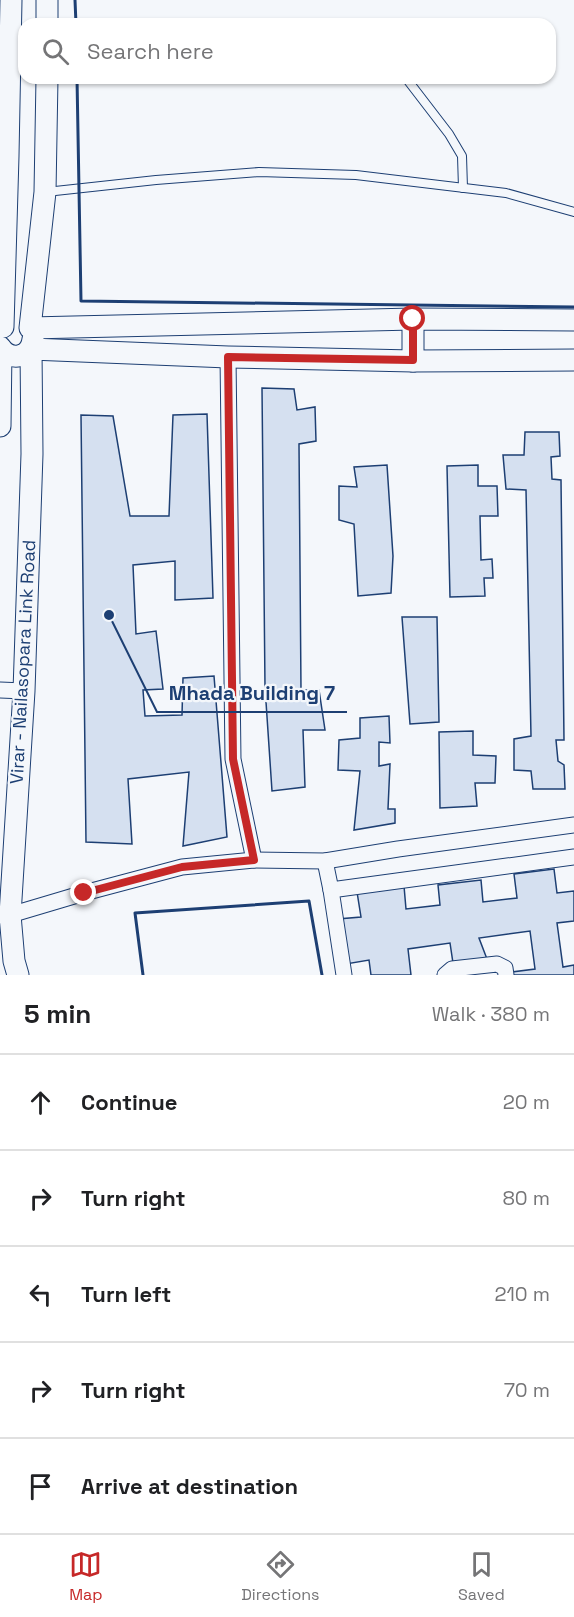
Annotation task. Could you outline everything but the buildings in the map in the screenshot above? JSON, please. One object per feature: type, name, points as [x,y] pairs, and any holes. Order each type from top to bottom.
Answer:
[{"type":"street","points":[[0,426],[10,0]]},
{"type":"street","points":[[47,0],[47,18]]},
{"type":"street","points":[[1,336],[5,353],[16,357],[31,349],[33,338],[30,328],[45,192],[47,84]]},
{"type":"street","points":[[1,336],[13,321],[30,328],[413,319],[574,320]]},
{"type":"street","points":[[413,319],[413,360]]},
{"type":"street","points":[[31,349],[228,357],[574,360]]},
{"type":"street","name":"Virar - Nailasopara Link Road","points":[[18,975],[5,916],[24,691],[32,454],[31,349]]},
{"type":"street","points":[[228,357],[233,759],[254,860]]},
{"type":"street","points":[[0,690],[24,691]]},
{"type":"street","points":[[5,916],[182,867],[254,860],[325,861],[574,825]]},
{"type":"street","points":[[331,890],[574,857]]},
{"type":"street","points":[[325,861],[344,975]]},
{"type":"street","points":[[445,975],[452,969],[497,964],[505,968],[506,975]]},
{"type":"lane","points":[[411,84],[449,134],[462,156],[463,188]]},
{"type":"lane","points":[[45,192],[259,172],[356,175],[506,194],[574,212]]},
{"type":"wall","points":[[75,0],[76,18]]},
{"type":"wall","points":[[77,84],[81,301],[574,307]]},
{"type":"wall","points":[[143,975],[135,913],[309,901],[322,975]]},
{"type":"place","name":"Mhada Building 7","points":[[109,615]]},
{"type":"route","points":[[84,893],[182,867],[254,860],[233,759],[228,357],[413,360],[413,319]]}]
